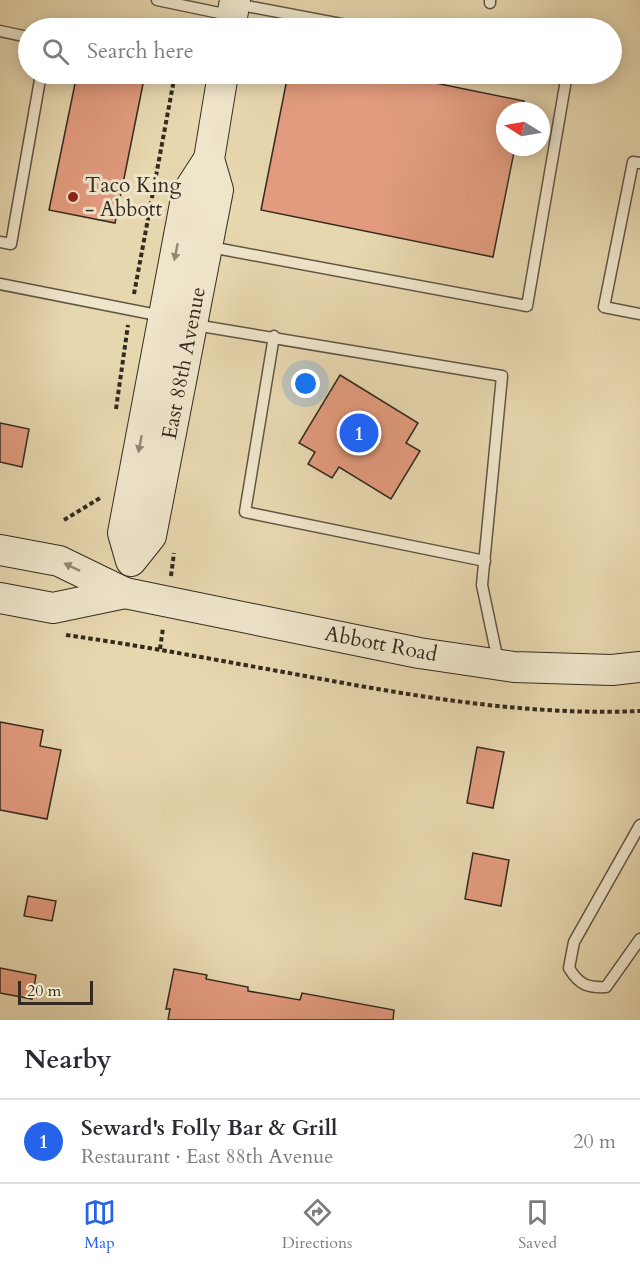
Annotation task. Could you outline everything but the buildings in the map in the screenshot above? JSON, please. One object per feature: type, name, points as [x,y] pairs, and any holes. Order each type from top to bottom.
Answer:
[{"type":"main road","name":"East 88th Avenue","points":[[177,320],[187,193],[209,159],[221,84]]},
{"type":"main road","name":"East 88th Avenue","points":[[125,593],[131,561],[123,532],[177,320],[206,247],[218,190],[209,159]]},
{"type":"main road","name":"Abbott Road","points":[[0,550],[59,561],[125,593],[419,653],[498,664],[612,670],[640,667]]},
{"type":"main road","name":"Abbott Road","points":[[0,598],[53,608],[125,593]]},
{"type":"lane","points":[[157,0],[282,18]]},
{"type":"lane","points":[[0,31],[18,35]]},
{"type":"lane","points":[[0,242],[10,244],[39,84]]},
{"type":"lane","points":[[206,247],[526,306],[565,84]]},
{"type":"lane","points":[[640,163],[633,162],[604,307],[640,314]]},
{"type":"lane","points":[[0,284],[177,320],[502,376],[482,585],[498,664]]},
{"type":"lane","points":[[274,336],[245,512],[485,561]]},
{"type":"lane","points":[[640,825],[574,942],[569,968],[576,979],[588,988],[606,987],[640,939]]},
{"type":"path","points":[[59,633],[160,649],[421,698],[552,711],[588,713],[640,711]]},
{"type":"place","name":"Taco King - Abbott","points":[[73,197]]},
{"type":"place","name":"Seward's Folly Bar & Grill","points":[[359,433]]}]
